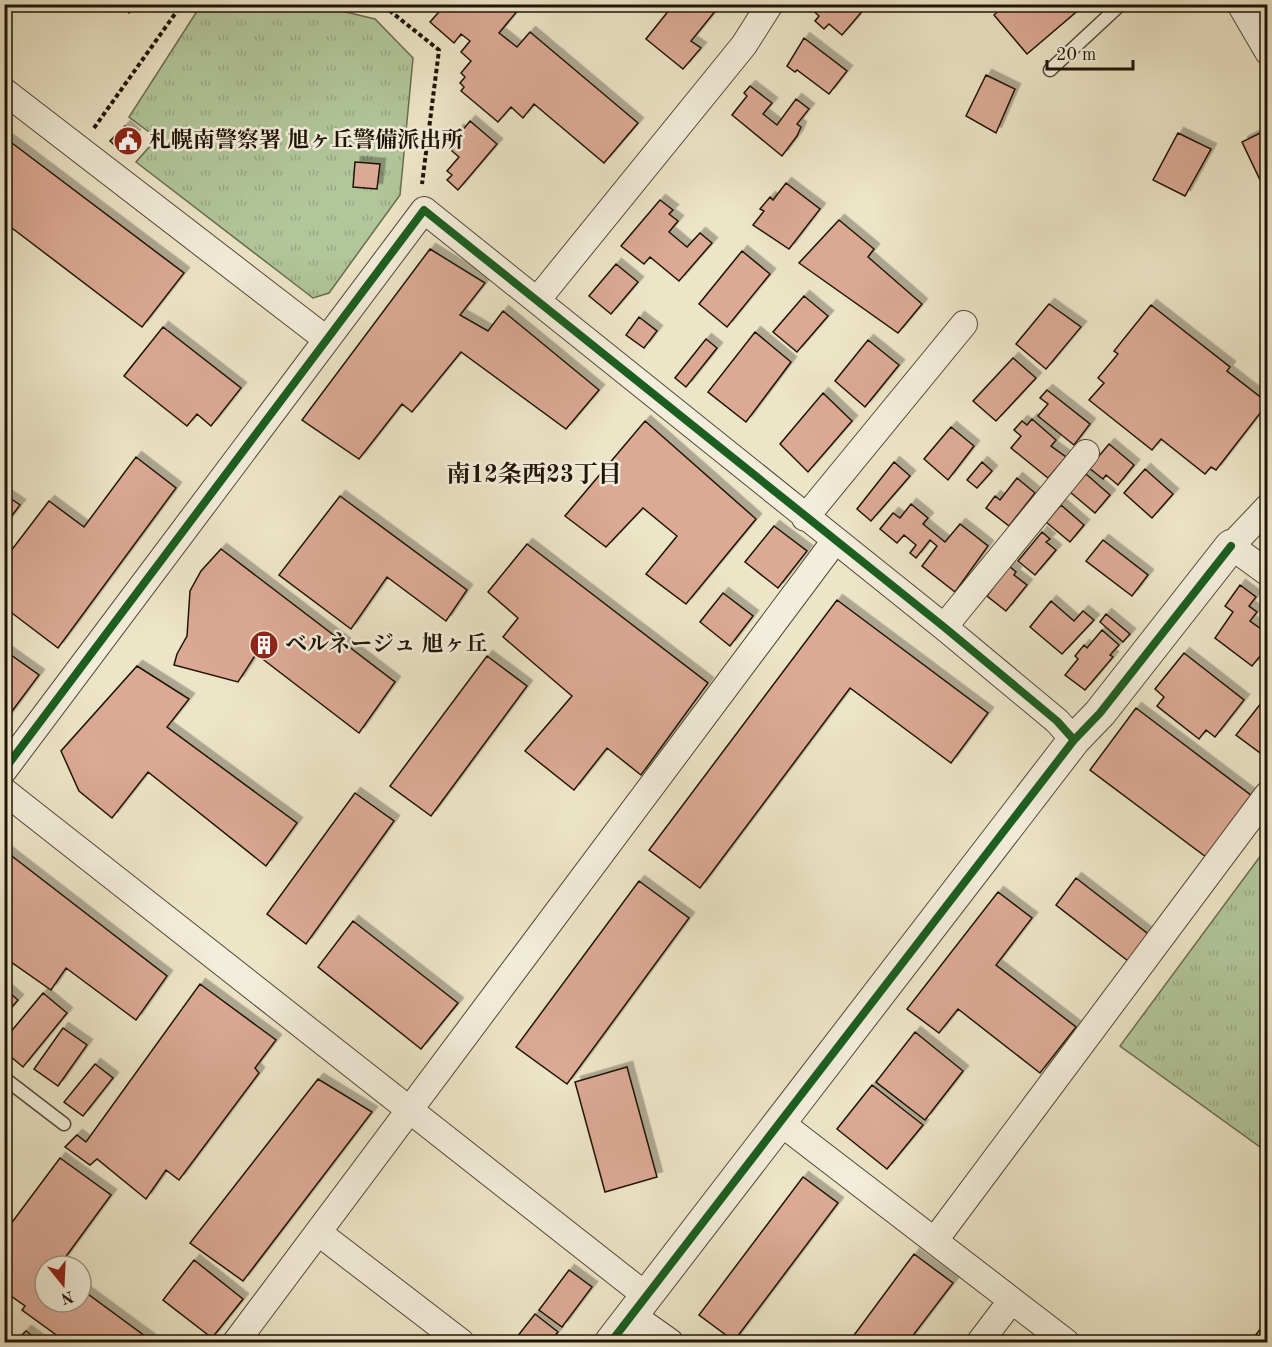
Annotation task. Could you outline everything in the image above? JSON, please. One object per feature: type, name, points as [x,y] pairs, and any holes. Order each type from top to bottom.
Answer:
[{"type":"street","points":[[538,299],[744,45],[770,4]]},
{"type":"street","points":[[1239,4],[1268,52]]},
{"type":"street","points":[[4,91],[326,339]]},
{"type":"street","points":[[4,770],[424,210],[538,299],[834,542],[944,627],[1057,721],[1074,740]]},
{"type":"street","points":[[805,518],[964,324]]},
{"type":"street","points":[[944,627],[1086,453]]},
{"type":"street","points":[[611,1342],[1074,740],[1100,713],[1232,546],[1268,507]]},
{"type":"street","points":[[237,1342],[834,542]]},
{"type":"street","points":[[1232,546],[1268,573]]},
{"type":"street","points":[[4,791],[410,1110],[639,1305],[669,1342]]},
{"type":"street","points":[[935,1240],[1268,794]]},
{"type":"street","points":[[781,1123],[1066,1342]]},
{"type":"street","points":[[319,1233],[461,1342]]},
{"type":"street","points":[[980,1342],[1011,1301]]},
{"type":"lane","points":[[1050,70],[1121,4]]},
{"type":"lane","points":[[4,1078],[64,1124]]},
{"type":"path","points":[[92,131],[182,4]]},
{"type":"path","points":[[376,4],[385,7],[439,50],[421,196]]},
{"type":"green space","points":[[201,5],[316,5],[375,19],[413,58],[400,195],[329,293],[313,298],[136,162],[157,138],[129,117]]},
{"type":"green space","points":[[1267,847],[1267,1152],[1120,1046]]},
{"type":"building","points":[[118,4],[135,4],[129,13]]},
{"type":"building","points":[[446,4],[523,4],[499,33],[517,47],[530,32],[638,123],[604,163],[534,104],[523,118],[511,107],[498,122],[461,91],[464,87],[460,83],[465,77],[461,73],[471,61],[461,52],[470,41],[461,34],[454,43],[430,22]]},
{"type":"building","points":[[601,4],[614,4],[609,10]]},
{"type":"building","points":[[674,4],[721,4],[691,41],[701,48],[683,69],[646,39]]},
{"type":"building","points":[[806,4],[861,4],[865,8],[842,35],[829,24],[824,29],[815,21],[819,16]]},
{"type":"building","points":[[882,4],[896,4],[891,11]]},
{"type":"building","points":[[1006,4],[1080,4],[1082,7],[1027,54],[994,15]]},
{"type":"building","points":[[804,38],[847,71],[829,94],[797,70],[795,72],[787,66]]},
{"type":"building","points":[[986,75],[1015,89],[996,133],[966,116]]},
{"type":"building","points":[[750,86],[772,103],[763,114],[777,125],[796,99],[809,109],[797,124],[801,127],[797,136],[782,156],[732,115],[747,96],[744,93]]},
{"type":"building","points":[[470,121],[497,144],[458,190],[447,180],[452,175],[447,171],[459,157],[452,151],[452,139],[458,130],[462,131]]},
{"type":"building","points":[[125,126],[135,135],[120,150],[110,141]]},
{"type":"building","points":[[1268,129],[1268,179],[1261,182],[1242,142]]},
{"type":"building","points":[[1178,133],[1211,149],[1185,196],[1153,180]]},
{"type":"building","points":[[4,137],[184,273],[142,327],[4,222]]},
{"type":"building","points":[[355,162],[380,164],[377,189],[353,187]]},
{"type":"building","points":[[786,183],[820,209],[789,249],[753,225],[764,211],[760,209],[770,197],[773,200]]},
{"type":"building","points":[[660,200],[673,210],[669,214],[678,221],[669,232],[687,247],[700,233],[712,243],[679,281],[650,257],[644,264],[621,246]]},
{"type":"building","points":[[839,220],[874,249],[868,257],[922,304],[898,333],[799,263]]},
{"type":"building","points":[[430,249],[485,283],[460,315],[488,331],[503,311],[599,390],[566,429],[461,352],[412,412],[402,404],[359,459],[302,420]]},
{"type":"building","points":[[742,251],[770,274],[727,327],[699,304]]},
{"type":"building","points":[[616,264],[638,282],[611,314],[589,296]]},
{"type":"building","points":[[804,296],[828,316],[797,352],[773,332]]},
{"type":"building","points":[[1049,304],[1081,327],[1046,369],[1016,344]]},
{"type":"building","points":[[1151,305],[1230,367],[1227,371],[1268,403],[1216,470],[1211,467],[1205,474],[1161,439],[1152,450],[1089,400],[1104,383],[1098,378],[1118,354],[1114,351]]},
{"type":"building","points":[[639,317],[657,331],[644,348],[626,335]]},
{"type":"building","points":[[163,327],[241,388],[211,426],[197,414],[187,426],[124,376]]},
{"type":"building","points":[[755,332],[791,362],[746,422],[708,392]]},
{"type":"building","points":[[706,339],[717,348],[686,387],[675,378]]},
{"type":"building","points":[[868,340],[899,365],[865,407],[835,381]]},
{"type":"building","points":[[1013,358],[1036,378],[996,421],[973,401]]},
{"type":"building","points":[[1047,390],[1090,424],[1074,445],[1038,416],[1048,404],[1040,398]]},
{"type":"building","points":[[823,393],[852,421],[808,472],[780,444]]},
{"type":"building","points":[[1032,419],[1056,440],[1051,446],[1066,457],[1048,478],[1011,448],[1021,436],[1014,430],[1022,421],[1027,425]]},
{"type":"building","points":[[645,421],[756,519],[686,604],[646,574],[677,536],[643,508],[606,547],[565,516]]},
{"type":"building","points":[[951,427],[974,446],[948,480],[924,459]]},
{"type":"building","points":[[1109,444],[1134,465],[1118,485],[1106,475],[1103,479],[1089,468]]},
{"type":"building","points":[[136,457],[176,488],[58,648],[4,607],[4,560],[49,501],[84,527]]},
{"type":"building","points":[[894,462],[910,476],[871,521],[857,509]]},
{"type":"building","points":[[982,462],[992,471],[977,488],[967,480]]},
{"type":"building","points":[[1145,469],[1173,494],[1152,518],[1124,493]]},
{"type":"building","points":[[1086,474],[1110,495],[1095,513],[1070,492]]},
{"type":"building","points":[[1017,478],[1035,493],[1009,526],[986,508],[995,496],[1000,500]]},
{"type":"building","points":[[4,494],[20,505],[4,526]]},
{"type":"building","points":[[340,496],[467,590],[446,621],[387,577],[351,629],[279,575]]},
{"type":"building","points":[[911,504],[928,518],[923,524],[945,542],[960,524],[988,546],[955,592],[922,566],[937,546],[930,540],[916,558],[910,553],[916,545],[904,535],[897,543],[880,529],[893,513],[900,518]]},
{"type":"building","points":[[1061,505],[1084,525],[1070,542],[1046,522]]},
{"type":"building","points":[[774,526],[807,551],[778,588],[745,562]]},
{"type":"building","points":[[1042,532],[1050,539],[1046,542],[1056,550],[1035,575],[1018,561]]},
{"type":"building","points":[[1103,540],[1148,575],[1132,596],[1086,561]]},
{"type":"building","points":[[527,544],[708,683],[641,775],[607,748],[574,790],[525,751],[572,696],[503,637],[518,618],[488,592]]},
{"type":"building","name":"ベルネージュ 旭ヶ丘","points":[[221,549],[395,682],[359,733],[256,654],[238,682],[174,665],[187,636],[190,591],[201,571]]},
{"type":"building","points":[[1009,566],[1016,572],[1014,575],[1027,585],[1006,611],[987,596]]},
{"type":"building","points":[[1240,585],[1256,597],[1249,606],[1257,612],[1250,621],[1268,634],[1268,660],[1261,655],[1252,666],[1215,638],[1233,612],[1225,606]]},
{"type":"building","points":[[723,593],[753,616],[730,646],[700,622]]},
{"type":"building","points":[[837,600],[988,713],[951,763],[850,688],[700,888],[649,850]]},
{"type":"building","points":[[1051,601],[1074,621],[1083,611],[1094,620],[1062,654],[1030,627]]},
{"type":"building","points":[[1106,614],[1130,634],[1123,642],[1100,622]]},
{"type":"building","points":[[1102,630],[1119,645],[1110,655],[1113,657],[1085,690],[1065,675],[1078,659],[1075,656],[1084,645],[1087,648]]},
{"type":"building","points":[[4,650],[39,675],[4,722]]},
{"type":"building","points":[[1184,653],[1244,700],[1215,737],[1206,730],[1199,739],[1157,706],[1164,697],[1155,689]]},
{"type":"building","points":[[487,656],[527,686],[431,816],[390,786]]},
{"type":"building","points":[[137,666],[189,699],[167,727],[297,823],[266,866],[148,772],[112,818],[79,791],[61,751]]},
{"type":"building","points":[[1262,702],[1268,706],[1267,758],[1236,735]]},
{"type":"building","points":[[1136,708],[1252,796],[1206,857],[1090,770]]},
{"type":"building","points":[[355,793],[394,821],[306,944],[267,914]]},
{"type":"building","points":[[4,850],[167,976],[136,1020],[66,968],[51,990],[4,957]]},
{"type":"building","points":[[1076,878],[1152,937],[1132,964],[1056,905]]},
{"type":"building","points":[[639,881],[689,918],[567,1084],[516,1047]]},
{"type":"building","points":[[998,892],[1032,918],[996,965],[1076,1027],[1040,1073],[958,1009],[939,1033],[907,1009]]},
{"type":"building","points":[[353,921],[458,1003],[421,1049],[318,967]]},
{"type":"building","points":[[200,984],[276,1040],[255,1068],[259,1073],[179,1180],[166,1170],[146,1199],[97,1159],[90,1165],[65,1147],[77,1135],[86,1142]]},
{"type":"building","points":[[4,988],[18,1000],[4,1016]]},
{"type":"building","points":[[43,993],[67,1013],[23,1067],[4,1051],[4,1040]]},
{"type":"building","points":[[63,1028],[87,1045],[58,1086],[34,1069]]},
{"type":"building","points":[[915,1032],[963,1071],[925,1120],[876,1082]]},
{"type":"building","points":[[95,1064],[113,1078],[83,1116],[64,1102]]},
{"type":"building","points":[[627,1067],[657,1177],[605,1192],[575,1082]]},
{"type":"building","points":[[318,1079],[372,1112],[243,1281],[190,1243]]},
{"type":"building","points":[[872,1085],[923,1125],[887,1169],[837,1129]]},
{"type":"building","points":[[60,1158],[111,1195],[68,1254],[33,1254],[33,1314],[93,1314],[93,1298],[153,1342],[66,1342],[22,1310],[25,1306],[4,1291],[4,1233]]},
{"type":"building","points":[[803,1177],[838,1203],[734,1341],[699,1315]]},
{"type":"building","points":[[914,1254],[953,1283],[908,1342],[849,1342]]},
{"type":"building","points":[[194,1260],[243,1299],[212,1338],[163,1300]]},
{"type":"building","points":[[569,1270],[592,1287],[562,1327],[539,1310]]},
{"type":"building","points":[[535,1314],[558,1332],[549,1342],[513,1342]]},
{"type":"building","points":[[1262,1327],[1268,1331],[1268,1342],[1250,1342]]},
{"type":"building","points":[[26,1331],[41,1342],[15,1342]]},
{"type":"cycle path","points":[[4,770],[424,210],[944,627],[1057,721],[1074,740]]},
{"type":"cycle path","points":[[611,1342],[1074,740],[1100,713],[1231,546]]},
{"type":"place","name":"札幌南警察署 旭ヶ丘警備派出所","points":[[128,141]]},
{"type":"place","name":"ベルネージュ 旭ヶ丘","points":[[264,645]]},
{"type":"district","name":"南12条西23丁目","points":[[534,476]]}]
